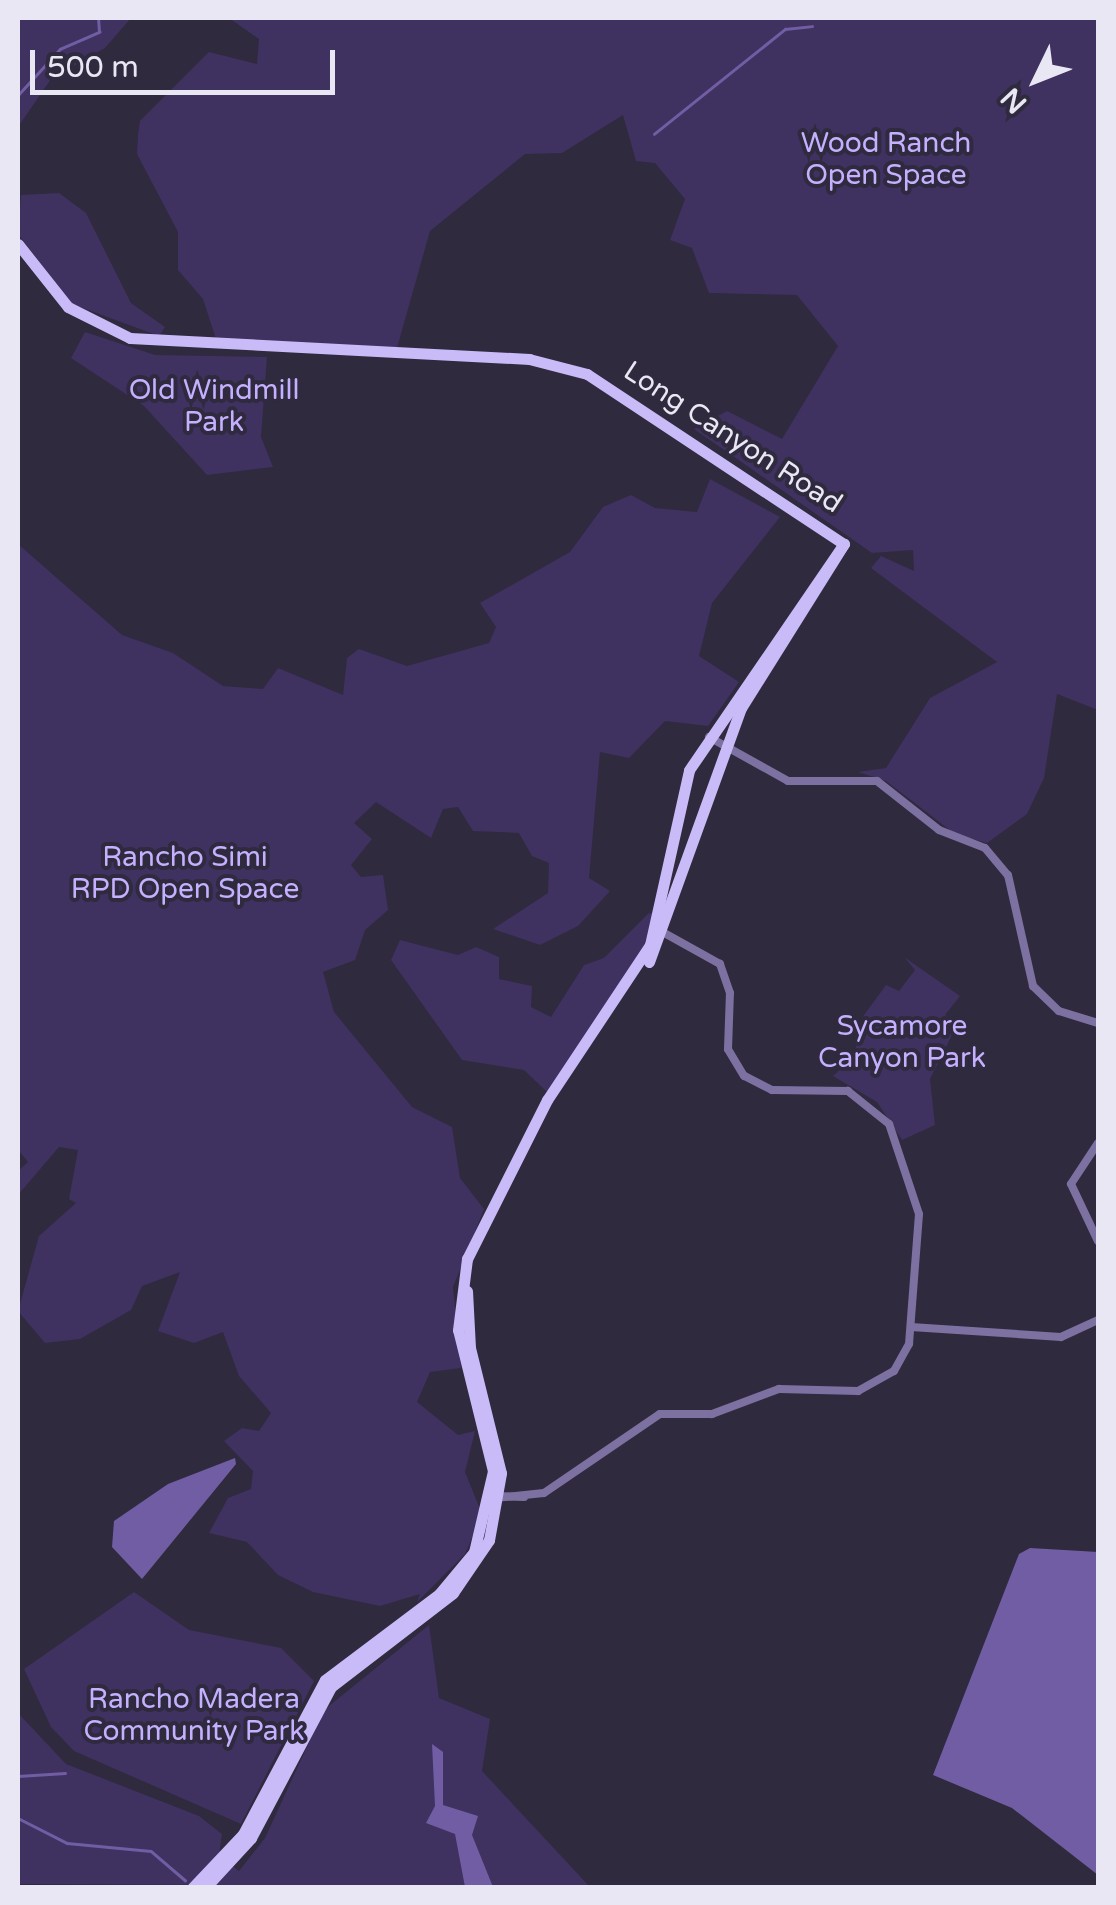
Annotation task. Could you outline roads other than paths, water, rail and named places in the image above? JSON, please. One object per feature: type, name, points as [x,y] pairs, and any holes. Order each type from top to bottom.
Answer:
[{"type":"main road","name":"Long Canyon Road","points":[[18,244],[68,308],[141,340],[529,359],[587,374],[844,544]]},
{"type":"main road","name":"Long Canyon Road","points":[[18,253],[65,312],[126,343],[514,364],[577,376],[844,544]]},
{"type":"main road","points":[[661,931],[680,795],[710,737],[844,544]]},
{"type":"main road","points":[[205,1888],[250,1838],[320,1700],[453,1592],[489,1540],[497,1497],[492,1456],[458,1330],[463,1270],[547,1100],[661,931],[724,746],[844,544]]},
{"type":"main road","points":[[192,1888],[242,1834],[325,1680],[462,1570],[497,1497]]},
{"type":"street","points":[[710,737],[788,781],[877,781],[940,830],[985,848],[1008,875],[1034,986],[1059,1012],[1098,1024]]},
{"type":"street","points":[[497,1497],[524,1497],[585,1468],[650,1418],[712,1414],[779,1389],[839,1396],[879,1382],[902,1361],[911,1327],[919,1214],[889,1124],[848,1092],[772,1090],[744,1076],[728,1049],[724,970],[705,949],[661,931]]},
{"type":"street","points":[[1098,1143],[1071,1184],[1098,1241]]},
{"type":"street","points":[[911,1327],[1061,1337],[1098,1320]]},
{"type":"waterway","points":[[18,95],[60,49],[99,32],[98,18]]},
{"type":"waterway","points":[[654,134],[785,29],[812,26]]},
{"type":"waterway","points":[[18,1776],[65,1773]]},
{"type":"waterway","points":[[18,1818],[67,1843],[151,1851],[185,1880]]},
{"type":"park label","name":"Wood Ranch Open Space","points":[[886,159]]},
{"type":"park label","name":"Old Windmill Park","points":[[214,406]]},
{"type":"park label","name":"Rancho Simi RPD Open Space","points":[[185,873]]},
{"type":"park label","name":"Sycamore Canyon Park","points":[[902,1042]]},
{"type":"park label","name":"Rancho Madera Community Park","points":[[194,1715]]}]
